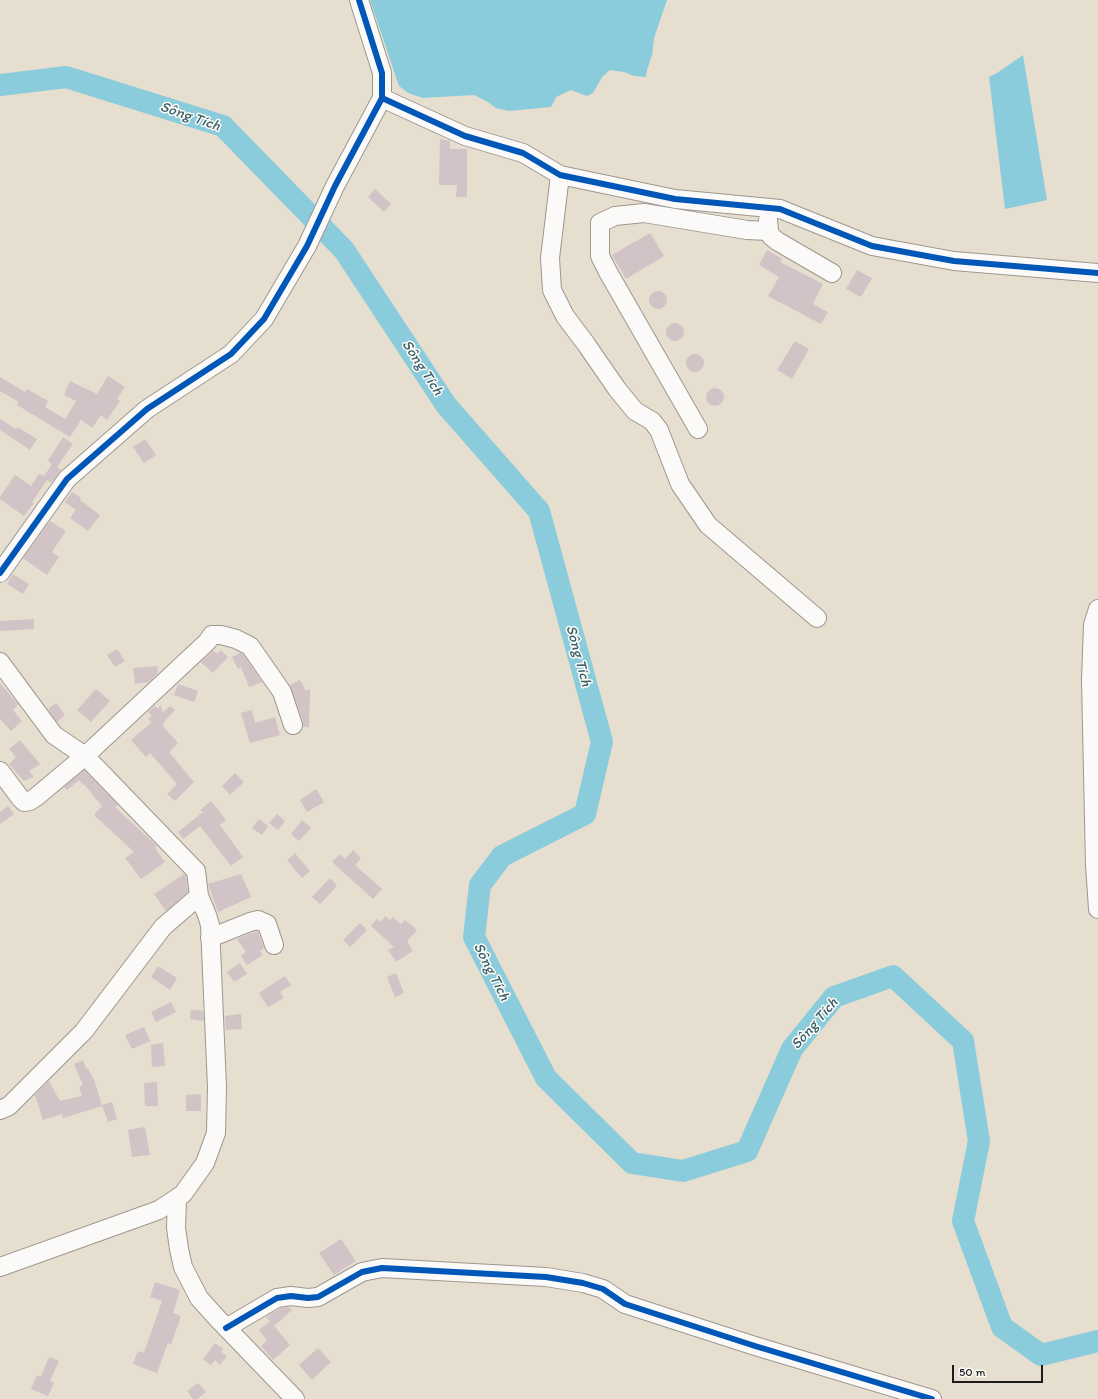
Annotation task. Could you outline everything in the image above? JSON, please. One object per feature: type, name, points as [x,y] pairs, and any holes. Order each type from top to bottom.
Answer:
[{"type":"street","points":[[0,573],[67,479],[147,409],[231,354],[264,319],[307,246],[335,186],[382,98],[382,73],[359,0]]},
{"type":"street","points":[[382,98],[466,136],[523,152],[560,175],[675,199],[780,209],[872,246],[954,261],[1098,273]]},
{"type":"street","points":[[560,175],[550,258],[552,290],[565,316],[617,389],[635,411],[652,421],[659,430],[680,484],[708,525],[817,618]]},
{"type":"street","points":[[767,208],[769,231],[771,236],[832,273]]},
{"type":"street","points":[[698,429],[600,256],[600,223],[615,216],[644,213],[747,230],[769,231]]},
{"type":"street","points":[[1098,609],[1093,625],[1091,680],[1098,909]]},
{"type":"street","points":[[0,771],[21,800],[24,802],[30,801],[85,756],[207,642],[212,635],[221,635],[236,639],[250,646],[282,692],[293,725]]},
{"type":"street","points":[[0,662],[54,735],[85,756],[196,871],[199,896],[207,915],[210,938],[217,1087],[216,1133],[205,1163],[183,1194],[177,1199],[159,1210],[0,1267]]},
{"type":"street","points":[[0,1110],[9,1106],[84,1030],[163,927],[199,896]]},
{"type":"street","points":[[210,938],[258,920],[267,924],[274,945]]},
{"type":"street","points":[[177,1199],[176,1228],[179,1249],[183,1267],[199,1298],[294,1399]]},
{"type":"street","points":[[226,1328],[277,1298],[291,1296],[308,1298],[318,1297],[362,1272],[382,1268],[546,1277],[583,1282],[603,1289],[625,1304],[755,1346],[932,1399]]},
{"type":"water","points":[[370,0],[667,0],[654,38],[652,55],[646,77],[634,76],[624,72],[610,70],[602,77],[593,93],[587,96],[571,90],[556,97],[551,107],[509,111],[496,108],[474,95],[423,98],[408,93],[399,86]]},
{"type":"water","points":[[1023,55],[1047,200],[1005,209],[989,77]]},
{"type":"building","points":[[440,139],[450,141],[450,149],[467,149],[467,197],[456,197],[457,185],[439,185]]},
{"type":"building","points":[[375,189],[391,204],[384,212],[368,197]]},
{"type":"building","points":[[650,233],[664,256],[626,279],[612,255]]},
{"type":"building","points":[[767,250],[782,259],[780,262],[823,284],[813,304],[828,312],[821,324],[768,296],[779,277],[759,265]]},
{"type":"building","points":[[857,270],[872,278],[861,297],[846,289]]},
{"type":"building","points":[[658,291],[664,294],[667,300],[664,306],[658,309],[652,306],[649,300],[652,294]]},
{"type":"building","points":[[675,323],[681,326],[684,332],[681,338],[675,341],[669,338],[666,332],[669,326]]},
{"type":"building","points":[[795,341],[809,349],[792,379],[777,370]]},
{"type":"building","points":[[695,354],[701,357],[704,363],[701,369],[695,372],[689,369],[686,363],[689,357]]},
{"type":"building","points":[[108,376],[125,387],[117,399],[120,401],[107,420],[101,415],[92,428],[81,420],[70,437],[17,405],[19,402],[0,391],[0,377],[25,392],[27,389],[48,401],[45,407],[65,419],[76,401],[64,395],[70,381],[97,394]]},
{"type":"building","points":[[715,388],[721,391],[724,397],[721,403],[715,406],[709,403],[706,397],[709,391]]},
{"type":"building","points":[[0,419],[37,439],[30,450],[0,430]]},
{"type":"building","points":[[63,437],[73,444],[57,467],[61,470],[51,483],[47,480],[32,502],[34,503],[24,516],[0,499],[15,475],[31,486],[39,474],[44,476],[52,464],[48,461]]},
{"type":"building","points":[[145,439],[156,455],[144,463],[133,447]]},
{"type":"building","points":[[72,492],[100,515],[88,531],[70,518],[76,510],[65,502]]},
{"type":"building","points":[[50,521],[66,531],[52,552],[59,557],[47,575],[23,558]]},
{"type":"building","points":[[13,574],[29,584],[23,594],[7,584]]},
{"type":"building","points":[[34,619],[34,629],[0,631],[0,621]]},
{"type":"building","points":[[117,649],[125,661],[115,667],[107,655]]},
{"type":"building","points":[[221,650],[228,657],[213,673],[201,662],[213,651],[217,654]]},
{"type":"building","points":[[240,653],[243,654],[262,682],[249,687],[241,667],[238,669],[232,657]]},
{"type":"building","points":[[157,666],[158,673],[149,682],[135,684],[133,668]]},
{"type":"building","points":[[300,680],[306,691],[310,689],[309,727],[303,727],[303,722],[290,685]]},
{"type":"building","points":[[0,683],[18,704],[13,710],[22,721],[11,731],[0,719]]},
{"type":"building","points":[[178,684],[198,691],[194,702],[174,695]]},
{"type":"building","points":[[96,689],[110,701],[91,722],[77,710]]},
{"type":"building","points":[[56,703],[65,715],[57,722],[48,709]]},
{"type":"building","points":[[161,705],[162,713],[170,706],[175,710],[163,723],[164,726],[162,725],[178,743],[169,752],[194,782],[175,801],[167,794],[177,784],[150,753],[146,757],[131,740],[152,722],[148,719],[152,716],[148,712],[155,706],[158,708]]},
{"type":"building","points":[[252,710],[255,723],[275,717],[280,735],[250,743],[241,713]]},
{"type":"building","points":[[20,740],[40,764],[29,771],[34,777],[24,781],[9,764],[16,757],[9,749]]},
{"type":"building","points":[[84,770],[118,805],[115,807],[157,846],[155,848],[165,862],[141,879],[125,858],[134,852],[94,815],[102,806],[84,784],[83,785],[79,780],[67,790],[64,787]]},
{"type":"building","points":[[235,773],[244,782],[230,795],[222,786]]},
{"type":"building","points":[[316,789],[324,802],[307,812],[300,800]]},
{"type":"building","points":[[211,801],[226,820],[220,825],[243,857],[231,866],[200,826],[183,839],[178,832],[203,812],[200,810]]},
{"type":"building","points":[[8,806],[14,814],[0,824],[0,812]]},
{"type":"building","points":[[277,814],[285,821],[278,830],[269,823]]},
{"type":"building","points":[[259,819],[268,826],[262,835],[252,828]]},
{"type":"building","points":[[302,820],[311,828],[299,841],[291,834]]},
{"type":"building","points":[[353,850],[361,858],[355,865],[382,889],[373,899],[332,862],[340,854],[345,859]]},
{"type":"building","points":[[295,853],[310,871],[302,878],[287,860]]},
{"type":"building","points":[[184,874],[186,876],[188,892],[166,911],[154,894]]},
{"type":"building","points":[[241,874],[251,897],[218,912],[208,884]]},
{"type":"building","points":[[330,878],[337,886],[320,904],[312,897]]},
{"type":"building","points":[[385,916],[390,920],[393,917],[401,924],[405,920],[417,930],[407,941],[413,951],[396,962],[388,950],[394,947],[371,926],[377,919],[381,922]]},
{"type":"building","points":[[360,923],[367,930],[350,947],[343,940]]},
{"type":"building","points":[[257,931],[264,948],[260,951],[263,955],[247,965],[241,956],[246,952],[237,939]]},
{"type":"building","points":[[240,963],[247,974],[234,982],[227,972]]},
{"type":"building","points":[[158,966],[177,978],[170,990],[151,977]]},
{"type":"building","points":[[396,973],[404,993],[395,997],[387,977]]},
{"type":"building","points":[[285,976],[291,985],[280,992],[284,998],[268,1007],[259,993]]},
{"type":"building","points":[[171,1002],[176,1012],[156,1022],[151,1012]]},
{"type":"building","points":[[191,1010],[203,1011],[204,1021],[190,1019]]},
{"type":"building","points":[[241,1014],[242,1029],[226,1030],[225,1016]]},
{"type":"building","points":[[144,1027],[150,1041],[132,1049],[125,1035]]},
{"type":"building","points":[[163,1043],[165,1066],[152,1067],[151,1045]]},
{"type":"building","points":[[83,1060],[86,1069],[88,1068],[95,1082],[102,1106],[63,1118],[62,1114],[43,1120],[35,1095],[49,1081],[60,1101],[82,1096],[79,1087],[83,1085],[74,1064]]},
{"type":"building","points":[[157,1082],[158,1106],[145,1106],[144,1083]]},
{"type":"building","points":[[201,1094],[201,1111],[186,1111],[186,1095]]},
{"type":"building","points":[[112,1102],[117,1119],[108,1122],[102,1105]]},
{"type":"building","points":[[145,1127],[150,1155],[132,1157],[128,1130]]},
{"type":"building","points":[[341,1239],[356,1261],[334,1275],[319,1253]]},
{"type":"building","points":[[155,1282],[180,1290],[173,1313],[181,1316],[171,1345],[168,1343],[157,1373],[133,1364],[138,1351],[144,1353],[162,1301],[150,1297]]},
{"type":"building","points":[[289,1307],[292,1310],[274,1326],[266,1317],[281,1308]]},
{"type":"building","points":[[270,1321],[290,1345],[273,1360],[261,1346],[267,1340],[259,1330]]},
{"type":"building","points":[[215,1343],[223,1349],[221,1352],[227,1356],[220,1365],[215,1360],[211,1365],[203,1359]]},
{"type":"building","points":[[318,1348],[331,1362],[312,1380],[299,1365]]},
{"type":"building","points":[[49,1357],[59,1361],[50,1381],[54,1383],[48,1396],[31,1389],[37,1375],[41,1377]]},
{"type":"building","points":[[198,1383],[206,1392],[197,1399],[193,1399],[187,1391]]},
{"type":"waterway","name":"Sông Tích","points":[[0,85],[66,77],[223,126],[344,250],[446,405],[539,511],[602,742],[585,814],[502,856],[480,885],[474,937],[546,1078],[632,1163],[683,1171],[747,1151],[792,1049],[834,997],[893,976],[963,1041],[979,1141],[963,1221],[1002,1327],[1041,1355],[1098,1341]]},
{"type":"cycle path","points":[[0,573],[67,479],[147,409],[231,354],[264,319],[307,246],[335,186],[382,98],[382,73],[359,0]]},
{"type":"cycle path","points":[[382,98],[465,136],[523,153],[560,175],[675,199],[780,209],[872,246],[954,261],[1098,273]]},
{"type":"cycle path","points":[[226,1328],[277,1298],[291,1296],[308,1298],[318,1297],[362,1272],[382,1268],[546,1277],[583,1283],[603,1289],[625,1304],[755,1346],[932,1399]]}]
